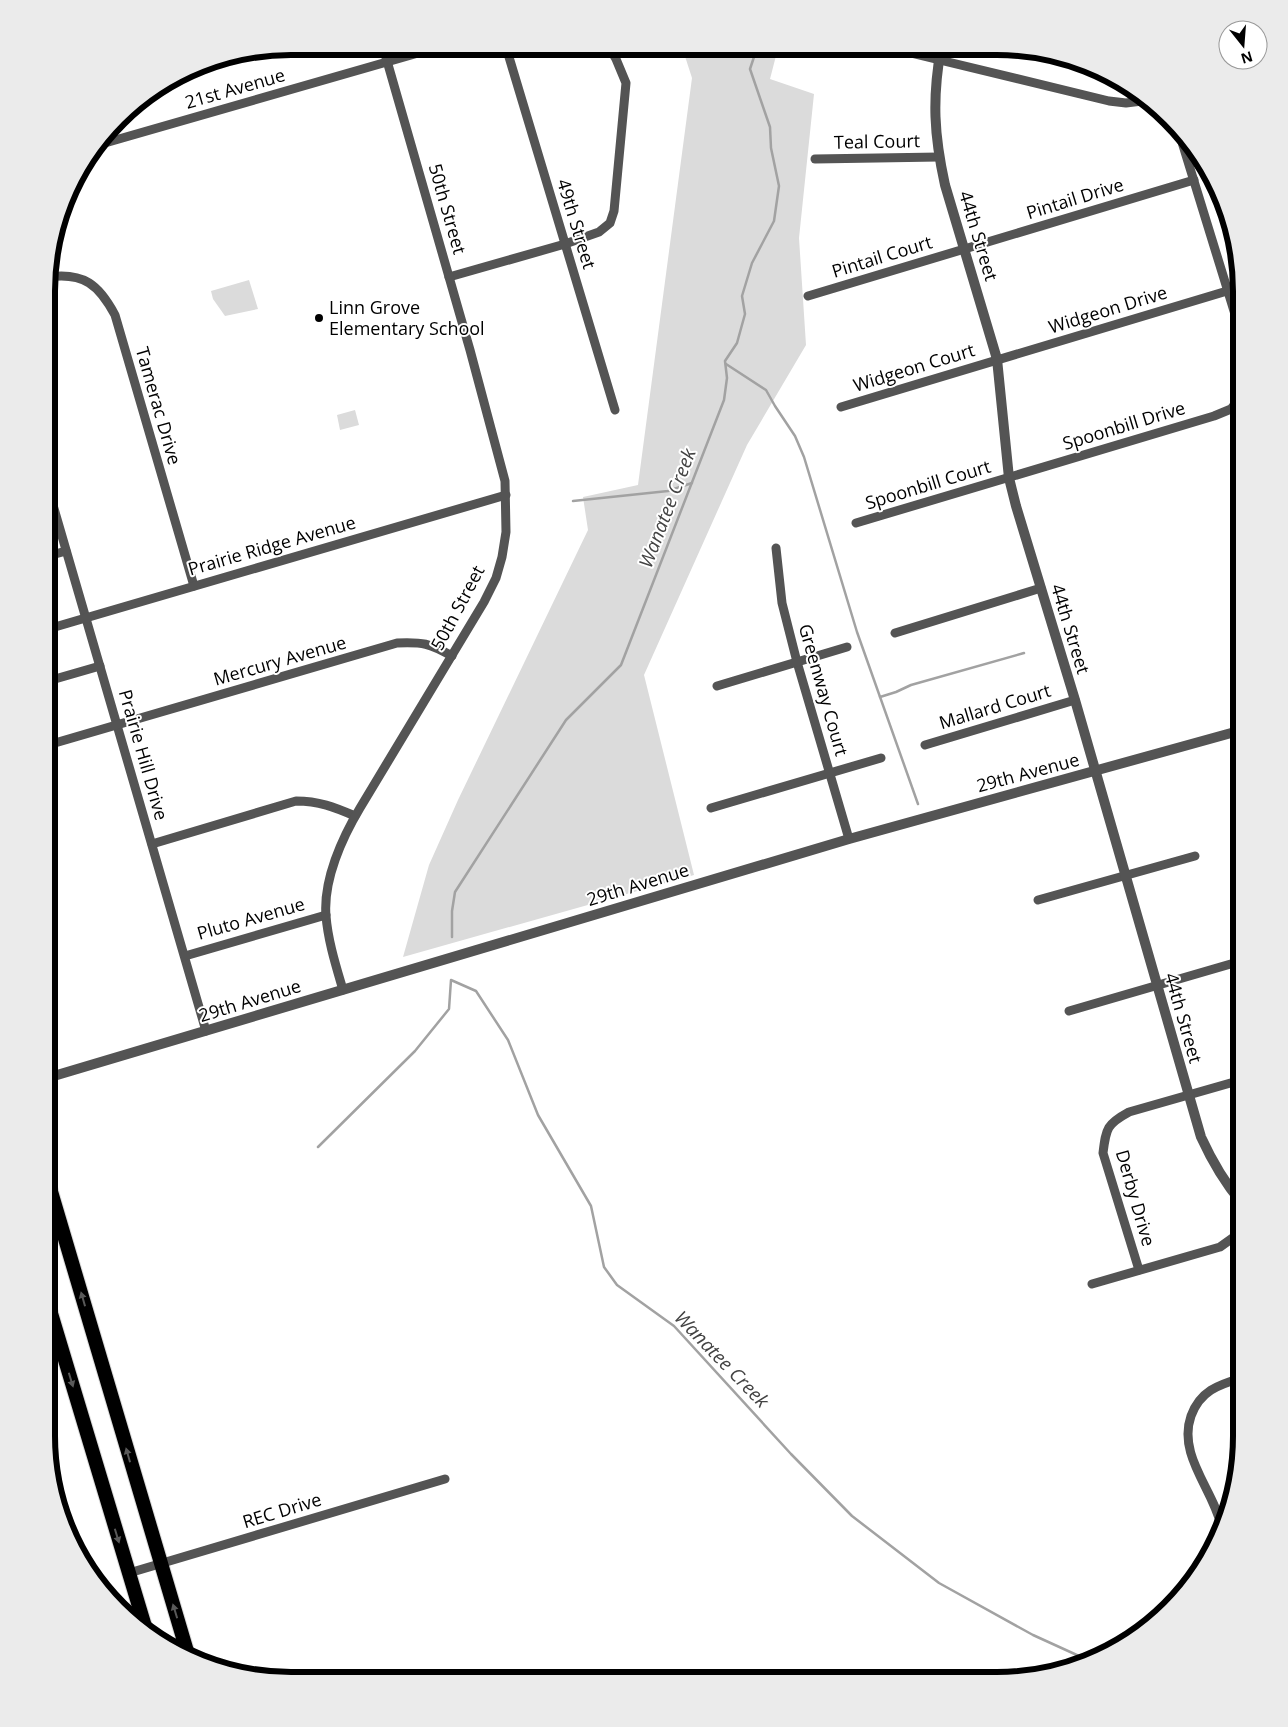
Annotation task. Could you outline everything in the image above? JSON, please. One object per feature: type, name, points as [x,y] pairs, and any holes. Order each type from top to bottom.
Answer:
[{"type":"highway","points":[[55,1205],[186,1648]]},
{"type":"highway","points":[[55,1330],[143,1620]]},
{"type":"street","name":"50th Street","points":[[342,990],[326,914],[327,891],[342,840],[354,816],[484,602],[496,578],[506,532],[505,481],[385,55]]},
{"type":"street","name":"21st Avenue","points":[[108,142],[411,55]]},
{"type":"street","name":"49th Street","points":[[508,55],[615,410]]},
{"type":"street","points":[[449,277],[565,244],[599,232],[610,223],[614,211],[626,83],[613,55]]},
{"type":"street","points":[[919,55],[1109,101],[1126,103],[1137,102]]},
{"type":"street","name":"44th Street","points":[[940,55],[935,83],[935,132],[939,157],[945,185],[998,360],[1009,478],[1200,1137],[1213,1164],[1233,1193]]},
{"type":"street","points":[[1184,148],[1233,309]]},
{"type":"street","name":"Teal Court","points":[[815,159],[939,157]]},
{"type":"street","name":"Pintail Drive","points":[[964,249],[1194,180]]},
{"type":"street","name":"Pintail Court","points":[[808,296],[964,249]]},
{"type":"street","name":"Tamerac Drive","points":[[56,276],[78,278],[95,286],[107,300],[115,316],[194,586]]},
{"type":"street","name":"Widgeon Drive","points":[[998,360],[1227,291]]},
{"type":"street","name":"Widgeon Court","points":[[841,407],[998,360]]},
{"type":"street","name":"Spoonbill Drive","points":[[1009,478],[1214,416],[1233,406]]},
{"type":"street","name":"Spoonbill Court","points":[[856,523],[1009,478]]},
{"type":"street","name":"Prairie Ridge Avenue","points":[[55,627],[506,495]]},
{"type":"street","name":"Prairie Hill Drive","points":[[55,512],[206,1031]]},
{"type":"street","name":"Greenway Court","points":[[776,548],[782,603],[797,662],[849,839]]},
{"type":"street","points":[[55,554],[66,551]]},
{"type":"street","points":[[895,633],[1041,588]]},
{"type":"street","name":"Mercury Avenue","points":[[55,743],[397,643],[420,642],[436,647],[452,656]]},
{"type":"street","points":[[717,686],[847,647]]},
{"type":"street","points":[[55,679],[100,666]]},
{"type":"street","name":"Mallard Court","points":[[925,745],[1074,700]]},
{"type":"street","name":"29th Avenue","points":[[55,1076],[937,813],[1095,772],[1233,733]]},
{"type":"street","points":[[711,808],[881,758]]},
{"type":"street","points":[[152,844],[296,802],[313,801],[335,807],[354,816]]},
{"type":"street","points":[[1038,900],[1195,856]]},
{"type":"street","name":"Pluto Avenue","points":[[184,956],[326,914]]},
{"type":"street","points":[[1069,1010],[1233,963]]},
{"type":"street","name":"Derby Drive","points":[[1139,1270],[1103,1153],[1106,1133],[1113,1121],[1129,1112],[1233,1082]]},
{"type":"street","points":[[1092,1284],[1220,1247],[1233,1238]]},
{"type":"street","points":[[1219,1515],[1190,1452],[1189,1423],[1194,1408],[1203,1396],[1216,1387],[1233,1381]]},
{"type":"street","name":"REC Drive","points":[[129,1573],[445,1479]]},
{"type":"shaded area","points":[[685,55],[776,55],[770,79],[814,94],[799,238],[806,345],[747,445],[644,675],[694,875],[403,957],[429,865],[458,800],[588,530],[583,497],[638,485],[692,78]]},
{"type":"shaded area","points":[[249,280],[258,309],[225,316],[213,299],[211,291]]},
{"type":"shaded area","points":[[355,410],[359,425],[340,430],[337,415]]},
{"type":"waterway","name":"Wanatee Creek","points":[[452,937],[452,911],[455,892],[566,720],[621,665],[724,400],[727,378],[725,361],[737,343],[745,314],[742,296],[752,263],[774,221],[779,186],[771,148],[770,127],[750,69],[755,55]]},
{"type":"waterway","points":[[726,364],[766,390],[795,436],[804,457],[857,632],[918,804]]},
{"type":"waterway","points":[[573,501],[668,491],[692,483]]},
{"type":"waterway","points":[[880,697],[911,685],[1024,653]]},
{"type":"waterway","name":"Wanatee Creek","points":[[318,1147],[415,1051],[449,1009],[451,980],[476,991],[508,1040],[538,1115],[591,1206],[604,1267],[617,1285],[674,1326],[791,1454],[852,1516],[939,1583],[1033,1635],[1080,1657]]},
{"type":"place","name":"Linn Grove Elementary School","points":[[319,318]]}]
